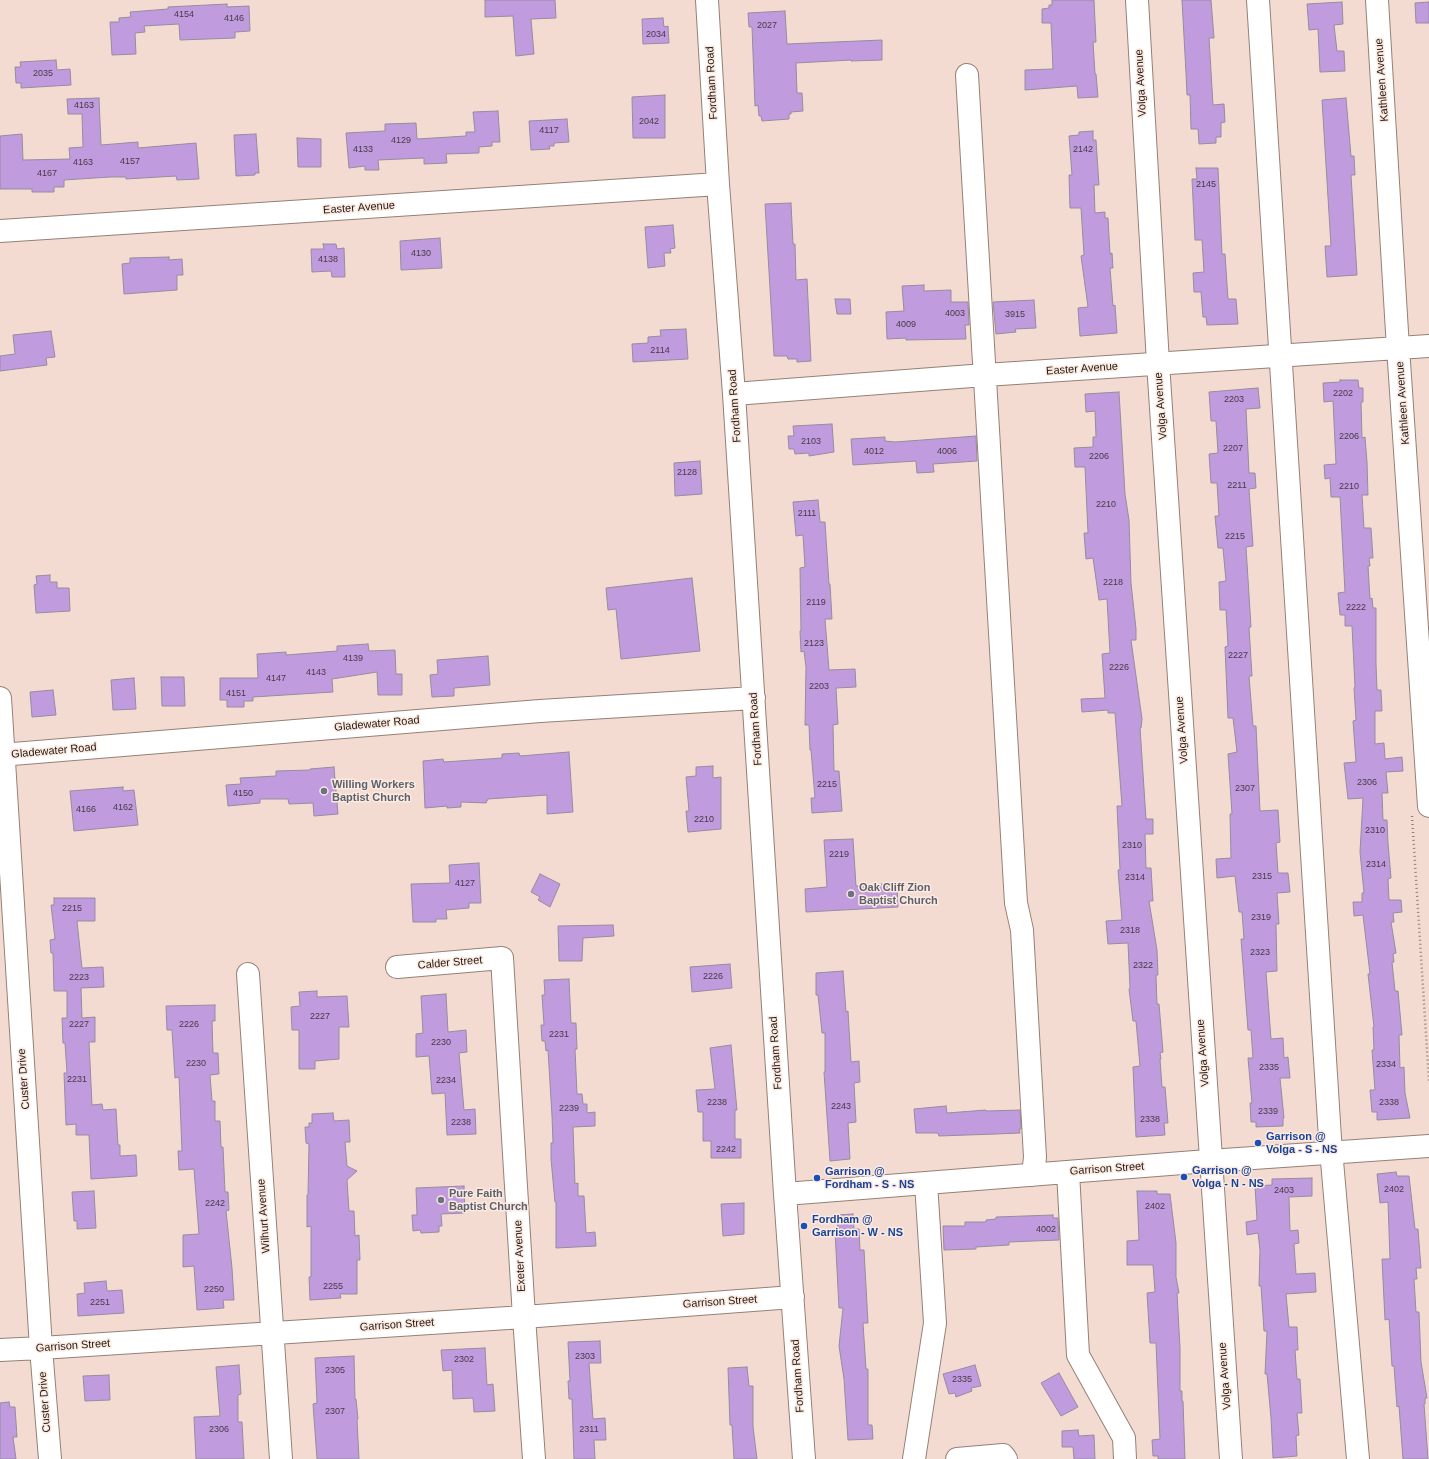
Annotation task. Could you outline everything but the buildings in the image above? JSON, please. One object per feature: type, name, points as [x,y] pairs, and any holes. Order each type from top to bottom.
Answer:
[{"type":"street","name":"Fordham Road","points":[[707,0],[718,184],[734,394],[754,698],[785,1194],[804,1459]]},
{"type":"street","name":"Volga Avenue","points":[[1136,0],[1158,363],[1231,1459]]},
{"type":"street","points":[[1258,0],[1331,1153],[1358,1459]]},
{"type":"street","name":"Kathleen Avenue","points":[[1377,0],[1399,348],[1420,809]]},
{"type":"street","points":[[968,75],[1016,903],[1022,938],[1035,1158],[1033,1175]]},
{"type":"street","name":"Easter Avenue","points":[[0,231],[718,184]]},
{"type":"street","name":"Easter Avenue","points":[[734,394],[1158,363],[1281,357],[1429,346]]},
{"type":"street","name":"Custer Drive","points":[[0,698],[2,755],[41,1348],[50,1459]]},
{"type":"street","name":"Gladewater Road","points":[[2,755],[540,711],[754,698]]},
{"type":"street","name":"Calder Street","points":[[397,967],[502,958]]},
{"type":"street","name":"Exeter Avenue","points":[[502,958],[534,1459]]},
{"type":"street","name":"Wilhurt Avenue","points":[[248,974],[281,1459]]},
{"type":"street","name":"Garrison Street","points":[[785,1194],[1211,1161],[1429,1146]]},
{"type":"street","points":[[1068,1172],[1078,1355],[1124,1438],[1125,1459]]},
{"type":"street","points":[[914,1459],[935,1323],[926,1183]]},
{"type":"street","name":"Garrison Street","points":[[0,1350],[524,1317],[793,1296]]},
{"type":"street","points":[[957,1459],[1003,1455],[1006,1459]]},
{"type":"path","points":[[1420,809],[1429,1081]]},
{"type":"place","name":"Willing Workers Baptist Church","points":[[324,791]]},
{"type":"place","name":"Oak Cliff Zion Baptist Church","points":[[851,894]]},
{"type":"place","name":"Garrison @ Volga - S - NS","points":[[1258,1143]]},
{"type":"place","name":"Garrison @ Volga - N - NS","points":[[1184,1177]]},
{"type":"place","name":"Garrison @ Fordham - S - NS","points":[[817,1178]]},
{"type":"place","name":"Pure Faith Baptist Church","points":[[441,1200]]},
{"type":"place","name":"Fordham @ Garrison - W - NS","points":[[804,1226]]}]
